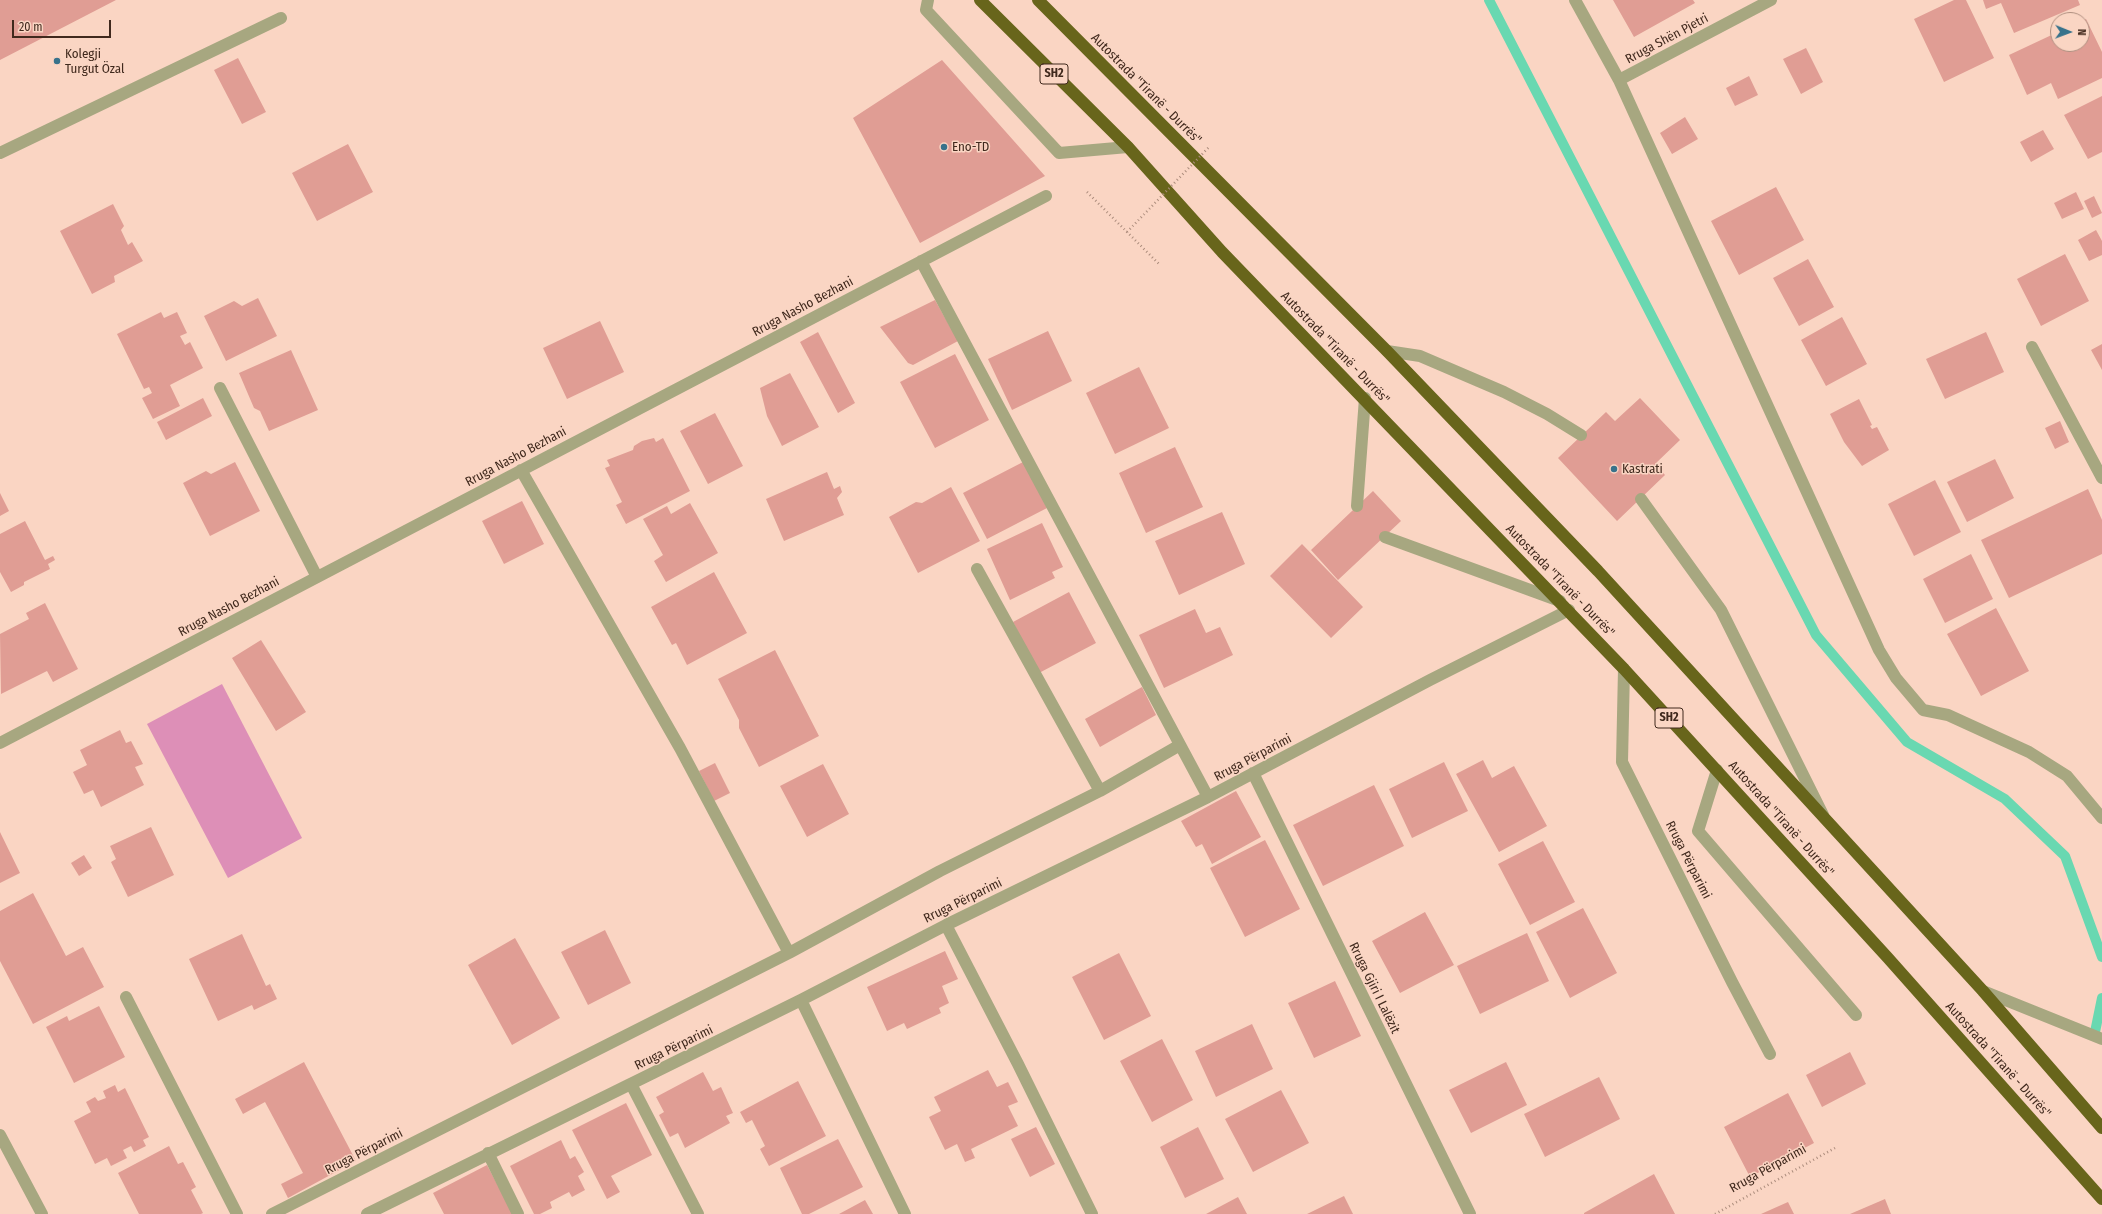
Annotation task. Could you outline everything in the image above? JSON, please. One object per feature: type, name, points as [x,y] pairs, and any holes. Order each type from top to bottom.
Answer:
[{"type":"highway","name":"Autostrada \"Tiranë - Durrës\"","points":[[980,0],[1128,147],[1222,252],[1365,398],[1624,669],[1888,958],[2102,1199]]},
{"type":"highway","name":"Autostrada \"Tiranë - Durrës\"","points":[[1038,0],[1387,351],[1598,571],[1825,817],[1982,991],[2102,1128]]},
{"type":"street","points":[[928,0],[926,10],[1059,153],[1128,147]]},
{"type":"street","points":[[1575,0],[1619,80],[1879,650],[1896,678],[1923,710],[1948,715],[2029,752],[2061,773],[2083,794],[2102,818]]},
{"type":"street","name":"Rruga Shën Pjetri","points":[[1619,80],[1771,0]]},
{"type":"street","points":[[0,153],[281,18]]},
{"type":"street","name":"Rruga Nasho Bezhani","points":[[0,743],[1046,196]]},
{"type":"street","points":[[921,261],[1208,797]]},
{"type":"street","points":[[2032,347],[2102,478]]},
{"type":"street","points":[[1387,351],[1420,356],[1504,392],[1547,414],[1581,435]]},
{"type":"street","points":[[220,388],[317,577]]},
{"type":"street","points":[[1357,506],[1365,398]]},
{"type":"street","points":[[521,470],[680,748],[789,953]]},
{"type":"street","points":[[1641,498],[1721,610],[1825,817]]},
{"type":"street","points":[[1385,537],[1565,606]]},
{"type":"street","points":[[977,569],[1100,792]]},
{"type":"street","name":"Rruga Përparimi","points":[[367,1214],[801,1000],[946,925],[1208,797],[1437,677],[1565,606]]},
{"type":"street","name":"Rruga Përparimi","points":[[1624,669],[1622,762],[1732,982],[1770,1054]]},
{"type":"street","name":"Rruga Përparimi","points":[[272,1214],[789,953],[940,871],[1100,792],[1180,745]]},
{"type":"street","points":[[1717,770],[1698,830],[1856,1015]]},
{"type":"street","name":"Rruga Gjiri I Lalëzit","points":[[1253,773],[1470,1214]]},
{"type":"street","points":[[946,925],[1018,1064],[1092,1214]]},
{"type":"street","points":[[1982,991],[2102,1039]]},
{"type":"street","points":[[126,997],[237,1214]]},
{"type":"street","points":[[801,1000],[905,1214]]},
{"type":"street","points":[[631,1084],[698,1214]]},
{"type":"street","points":[[0,1135],[42,1214]]},
{"type":"street","points":[[488,1153],[518,1214]]},
{"type":"path","points":[[1127,232],[1209,147]]},
{"type":"path","points":[[1087,192],[1160,264]]},
{"type":"path","name":"Rruga Përparimi","points":[[1715,1214],[1834,1148]]},
{"type":"shaded area","points":[[222,684],[302,838],[228,878],[147,724]]},
{"type":"building","points":[[0,0],[116,0],[0,60]]},
{"type":"building","points":[[1613,0],[1693,0],[1695,3],[1634,37]]},
{"type":"building","points":[[1954,0],[1966,0],[1994,58],[1944,82],[1914,19]]},
{"type":"building","points":[[1983,0],[2078,0],[2080,5],[2064,12],[2050,12],[2050,18],[2014,33],[2001,3],[1986,9]]},
{"type":"building","points":[[2090,27],[2102,52],[2102,78],[2058,99],[2051,83],[2027,95],[2009,55],[2050,36],[2050,52],[2090,52]]},
{"type":"building","points":[[1806,48],[1823,82],[1801,94],[1783,59]]},
{"type":"building","points":[[238,58],[266,112],[242,124],[214,70]]},
{"type":"building","name":"Eno-TD","points":[[942,60],[1045,176],[920,243],[853,118]]},
{"type":"building","points":[[1749,76],[1758,95],[1735,106],[1726,88]]},
{"type":"building","points":[[2102,96],[2102,152],[2088,159],[2064,115]]},
{"type":"building","points":[[1685,117],[1698,139],[1672,154],[1660,133]]},
{"type":"building","points":[[2043,130],[2054,149],[2031,162],[2020,142]]},
{"type":"building","points":[[348,144],[373,192],[317,221],[292,173]]},
{"type":"building","points":[[1776,187],[1804,240],[1739,275],[1711,221]]},
{"type":"building","points":[[2076,192],[2084,209],[2062,219],[2054,203]]},
{"type":"building","points":[[2094,196],[2102,213],[2092,218],[2084,201]]},
{"type":"building","points":[[113,204],[124,226],[121,230],[128,245],[132,242],[143,261],[114,276],[115,282],[92,294],[60,231]]},
{"type":"building","points":[[2096,230],[2102,241],[2102,255],[2089,261],[2078,240]]},
{"type":"building","points":[[2065,254],[2089,301],[2041,326],[2017,279]]},
{"type":"building","points":[[1808,259],[1834,307],[1799,326],[1773,278]]},
{"type":"building","points":[[258,298],[277,336],[226,361],[204,316],[234,301],[242,306]]},
{"type":"building","points":[[935,300],[958,341],[913,365],[908,363],[880,327]]},
{"type":"building","points":[[161,312],[164,318],[177,312],[187,333],[180,336],[185,345],[190,342],[203,368],[170,385],[180,406],[153,419],[142,398],[152,393],[149,387],[144,389],[117,334]]},
{"type":"building","points":[[1842,317],[1867,364],[1826,386],[1801,340]]},
{"type":"building","points":[[600,321],[624,372],[567,399],[543,348]]},
{"type":"building","points":[[1048,331],[1072,381],[1012,410],[988,359]]},
{"type":"building","points":[[818,332],[855,403],[838,413],[800,342]]},
{"type":"building","points":[[1986,332],[2004,372],[1945,399],[1926,359]]},
{"type":"building","points":[[2102,344],[2102,370],[2091,350]]},
{"type":"building","points":[[291,350],[318,410],[269,431],[260,411],[254,408],[239,373]]},
{"type":"building","points":[[955,354],[989,420],[935,448],[900,382]]},
{"type":"building","points":[[1139,367],[1169,428],[1115,454],[1086,393]]},
{"type":"building","points":[[790,373],[819,427],[782,446],[767,416],[760,388]]},
{"type":"building","points":[[203,398],[212,416],[166,440],[157,422]]},
{"type":"building","name":"Kastrati","points":[[1640,398],[1680,440],[1655,464],[1665,475],[1617,521],[1558,458],[1606,412],[1615,421]]},
{"type":"building","points":[[1859,399],[1872,425],[1870,426],[1872,429],[1877,427],[1889,450],[1862,466],[1844,442],[1830,414]]},
{"type":"building","points":[[715,413],[743,466],[708,484],[680,431]]},
{"type":"building","points":[[2060,421],[2069,442],[2055,449],[2045,428]]},
{"type":"building","points":[[654,438],[656,442],[663,438],[690,491],[626,524],[616,505],[622,502],[605,468],[610,466],[607,460],[633,450],[634,446],[642,441]]},
{"type":"building","points":[[1175,447],[1203,507],[1146,533],[1119,473]]},
{"type":"building","points":[[1995,459],[2014,498],[1967,522],[1947,482]]},
{"type":"building","points":[[235,462],[260,511],[210,536],[183,483],[206,471],[211,474]]},
{"type":"building","points":[[1023,462],[1047,508],[987,539],[963,493]]},
{"type":"building","points":[[827,472],[834,489],[840,486],[842,492],[837,498],[844,515],[784,541],[766,499]]},
{"type":"building","points":[[1935,480],[1961,532],[1914,556],[1888,504]]},
{"type":"building","points":[[951,487],[980,541],[918,573],[889,517],[916,502],[922,503]]},
{"type":"building","points":[[2088,489],[2102,520],[2102,554],[2009,598],[1981,540]]},
{"type":"building","points":[[1373,491],[1401,521],[1338,580],[1311,550]]},
{"type":"building","points":[[0,493],[9,511],[0,516]]},
{"type":"building","points":[[522,501],[544,544],[504,564],[482,521]]},
{"type":"building","points":[[690,503],[718,553],[666,582],[654,561],[663,555],[643,519],[667,506],[671,514]]},
{"type":"building","points":[[1222,512],[1245,564],[1179,595],[1155,541]]},
{"type":"building","points":[[25,521],[45,560],[53,556],[55,560],[48,564],[50,569],[24,582],[24,585],[11,592],[0,572],[0,534]]},
{"type":"building","points":[[1042,523],[1063,567],[1052,572],[1055,578],[1010,600],[987,549]]},
{"type":"building","points":[[1302,544],[1363,607],[1331,638],[1270,576]]},
{"type":"building","points":[[1971,554],[1993,599],[1945,623],[1923,579]]},
{"type":"building","points":[[714,572],[747,633],[687,665],[676,643],[672,645],[651,607]]},
{"type":"building","points":[[1069,592],[1096,643],[1039,673],[1013,622]]},
{"type":"building","points":[[45,603],[78,669],[53,682],[47,671],[1,694],[0,634],[29,619],[26,613]]},
{"type":"building","points":[[1996,608],[2029,671],[1981,696],[1947,634]]},
{"type":"building","points":[[1195,609],[1206,633],[1220,627],[1233,655],[1164,688],[1139,635]]},
{"type":"building","points":[[261,640],[306,712],[276,731],[232,658]]},
{"type":"building","points":[[775,650],[819,736],[759,767],[739,728],[739,720],[718,679]]},
{"type":"building","points":[[1142,687],[1156,715],[1100,747],[1085,719]]},
{"type":"building","points":[[120,730],[126,743],[131,741],[143,764],[135,767],[144,785],[101,807],[93,790],[84,794],[73,772],[87,765],[80,750]]},
{"type":"building","points":[[1483,760],[1492,778],[1514,766],[1547,826],[1499,852],[1456,774]]},
{"type":"building","points":[[1444,762],[1468,811],[1412,838],[1389,789]]},
{"type":"building","points":[[715,763],[730,793],[714,801],[699,771]]},
{"type":"building","points":[[823,764],[849,814],[807,837],[780,786]]},
{"type":"building","points":[[1374,785],[1404,846],[1323,886],[1293,825]]},
{"type":"building","points":[[1236,791],[1261,837],[1212,864],[1202,844],[1196,847],[1181,821]]},
{"type":"building","points":[[151,827],[174,875],[128,897],[111,862],[116,859],[110,846]]},
{"type":"building","points":[[0,832],[20,873],[0,883]]},
{"type":"building","points":[[1265,840],[1300,909],[1245,937],[1210,868]]},
{"type":"building","points":[[1543,841],[1575,902],[1530,925],[1498,864]]},
{"type":"building","points":[[84,855],[92,868],[79,876],[71,863]]},
{"type":"building","points":[[33,893],[66,956],[83,947],[104,987],[33,1024],[0,961],[0,911]]},
{"type":"building","points":[[1583,908],[1617,973],[1570,998],[1536,932]]},
{"type":"building","points":[[1425,912],[1454,965],[1400,993],[1372,941]]},
{"type":"building","points":[[605,930],[631,983],[588,1005],[561,952]]},
{"type":"building","points":[[1527,933],[1549,981],[1480,1014],[1457,966]]},
{"type":"building","points":[[242,934],[266,986],[270,984],[277,999],[254,1010],[252,1005],[218,1021],[189,959]]},
{"type":"building","points":[[515,938],[560,1018],[512,1045],[468,965]]},
{"type":"building","points":[[945,951],[958,979],[942,986],[949,1003],[939,1008],[941,1013],[907,1029],[904,1023],[887,1031],[867,987]]},
{"type":"building","points":[[1119,953],[1151,1016],[1104,1040],[1072,977]]},
{"type":"building","points":[[1335,981],[1361,1036],[1314,1058],[1288,1003]]},
{"type":"building","points":[[99,1006],[125,1057],[74,1083],[46,1027],[67,1016],[69,1021]]},
{"type":"building","points":[[1252,1024],[1273,1069],[1216,1097],[1195,1051]]},
{"type":"building","points":[[1162,1039],[1193,1100],[1152,1122],[1120,1061]]},
{"type":"building","points":[[1850,1052],[1866,1084],[1822,1107],[1806,1075]]},
{"type":"building","points":[[304,1062],[356,1161],[288,1198],[281,1184],[303,1173],[265,1102],[243,1114],[235,1099]]},
{"type":"building","points":[[1506,1062],[1527,1105],[1471,1133],[1449,1090]]},
{"type":"building","points":[[988,1070],[997,1087],[1008,1082],[1018,1102],[1008,1106],[1018,1126],[971,1149],[975,1158],[965,1162],[957,1144],[945,1150],[929,1117],[941,1111],[934,1097]]},
{"type":"building","points":[[703,1072],[713,1091],[721,1087],[733,1113],[726,1116],[730,1123],[685,1148],[678,1133],[670,1137],[659,1115],[664,1112],[656,1097]]},
{"type":"building","points":[[1599,1077],[1620,1119],[1545,1157],[1524,1114]]},
{"type":"building","points":[[798,1081],[826,1136],[769,1166],[760,1149],[765,1146],[752,1120],[746,1123],[740,1112]]},
{"type":"building","points":[[115,1085],[118,1092],[125,1088],[149,1137],[143,1140],[146,1146],[134,1152],[131,1146],[123,1150],[127,1158],[111,1166],[107,1158],[95,1164],[74,1121],[91,1112],[86,1102],[95,1097],[98,1101],[106,1098],[103,1091]]},
{"type":"building","points":[[1281,1090],[1309,1143],[1253,1172],[1225,1119]]},
{"type":"building","points":[[1788,1093],[1814,1143],[1750,1177],[1724,1127]]},
{"type":"building","points":[[626,1103],[652,1155],[611,1176],[620,1192],[607,1199],[572,1130]]},
{"type":"building","points":[[1036,1127],[1055,1164],[1030,1177],[1011,1139]]},
{"type":"building","points":[[1198,1127],[1224,1179],[1185,1198],[1160,1147]]},
{"type":"building","points":[[838,1139],[863,1187],[809,1214],[802,1214],[780,1168]]},
{"type":"building","points":[[561,1140],[570,1159],[575,1156],[584,1172],[578,1176],[585,1190],[572,1197],[569,1192],[550,1202],[552,1208],[540,1214],[534,1214],[510,1166]]},
{"type":"building","points":[[169,1146],[178,1164],[183,1162],[196,1187],[191,1190],[203,1213],[201,1214],[139,1214],[118,1173]]},
{"type":"building","points":[[487,1165],[513,1214],[444,1214],[433,1193]]},
{"type":"building","points":[[1654,1174],[1675,1214],[1584,1214],[1584,1213]]},
{"type":"building","points":[[1344,1196],[1353,1214],[1307,1214]]},
{"type":"building","points":[[1238,1197],[1247,1214],[1206,1214]]},
{"type":"building","points":[[1885,1199],[1891,1214],[1850,1214]]},
{"type":"building","points":[[865,1200],[873,1214],[839,1214]]},
{"type":"building","points":[[1788,1202],[1794,1214],[1761,1214]]},
{"type":"waterway","points":[[1489,0],[1816,635],[1907,742],[2005,799],[2065,856],[2102,957]]},
{"type":"waterway","points":[[2095,1032],[2102,998]]},
{"type":"place","name":"Kolegji Turgut Özal","points":[[57,61]]},
{"type":"place","name":"Eno-TD","points":[[944,147]]},
{"type":"place","name":"Kastrati","points":[[1614,469]]}]
